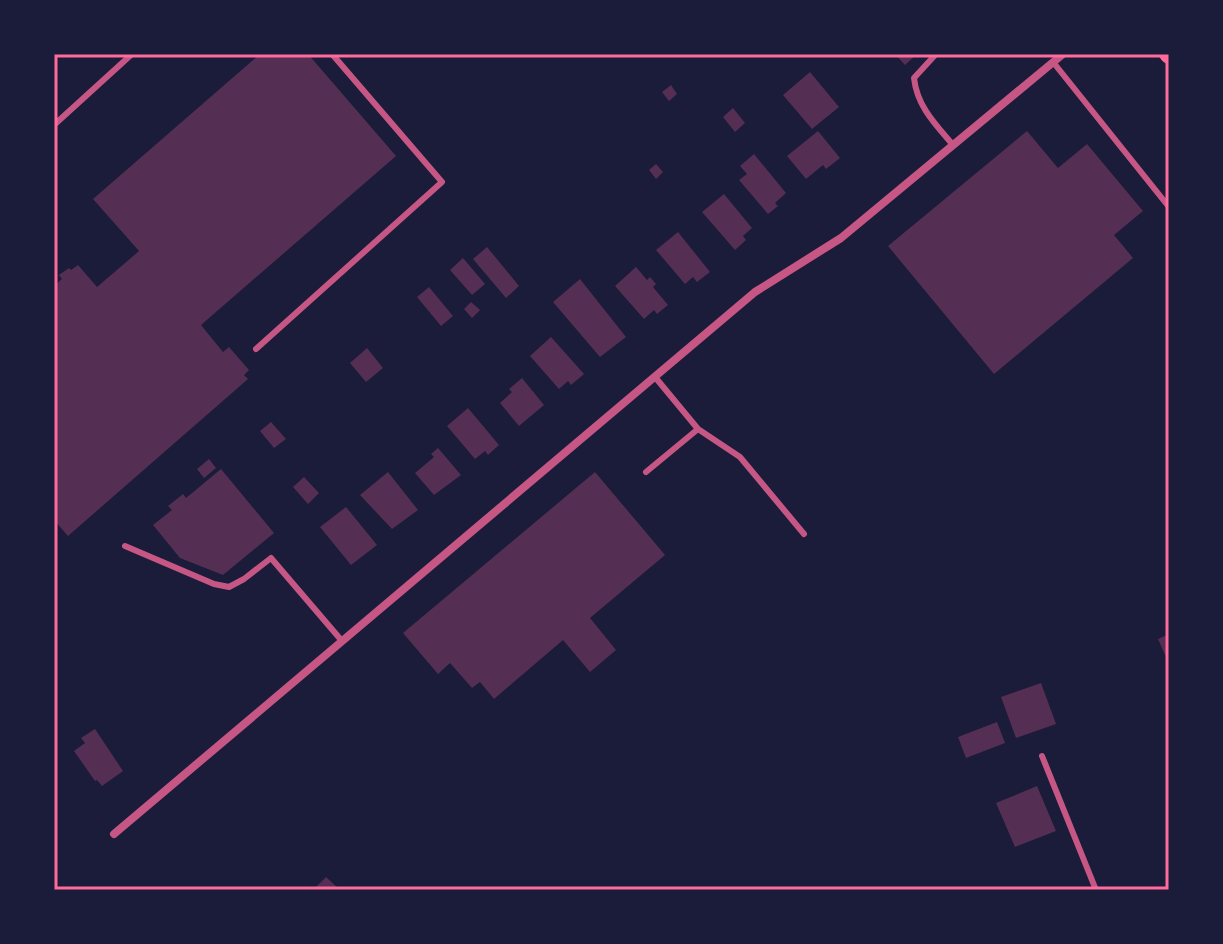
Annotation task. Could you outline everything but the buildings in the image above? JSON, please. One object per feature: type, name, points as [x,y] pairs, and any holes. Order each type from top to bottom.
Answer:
[{"type":"street","points":[[114,834],[755,292],[841,238],[1063,54]]},
{"type":"lane","points":[[54,125],[132,54]]},
{"type":"lane","points":[[256,349],[442,182],[332,54]]},
{"type":"lane","points":[[936,54],[914,78],[915,93],[921,106],[953,145]]},
{"type":"lane","points":[[1053,62],[1169,207]]},
{"type":"lane","points":[[655,377],[698,429],[740,457],[804,534]]},
{"type":"lane","points":[[646,472],[698,429]]},
{"type":"lane","points":[[125,546],[214,584],[229,587],[271,558],[342,641]]},
{"type":"lane","points":[[1042,756],[1096,890]]}]
